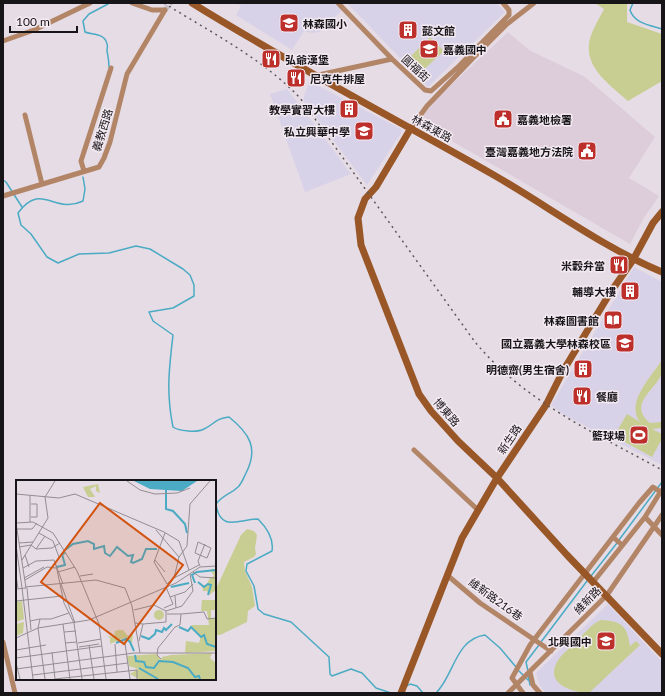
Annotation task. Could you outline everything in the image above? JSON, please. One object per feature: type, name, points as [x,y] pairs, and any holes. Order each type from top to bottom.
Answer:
[{"type":"street","points":[[3,41],[34,30],[90,3]]},
{"type":"street","name":"義教西路","points":[[3,196],[99,167],[104,158],[127,74],[165,10],[152,10],[132,3]]},
{"type":"street","name":"林森東路","points":[[192,3],[313,76],[412,128],[518,189],[633,260],[662,272]]},
{"type":"street","points":[[338,3],[392,59]]},
{"type":"street","name":"圓福街","points":[[313,76],[392,59],[425,90],[431,91],[459,66],[509,15],[510,10],[502,3]]},
{"type":"street","points":[[412,128],[436,97],[507,24],[534,3]]},
{"type":"street","points":[[84,171],[82,160],[111,68]]},
{"type":"street","points":[[25,115],[42,184]]},
{"type":"street","name":"博東路","points":[[412,128],[376,187],[365,200],[358,218],[361,245],[419,394],[431,411],[458,441],[497,478],[662,654]]},
{"type":"street","name":"新生路","points":[[400,693],[458,546],[497,478],[546,405],[563,371],[610,293],[633,260],[653,223],[662,212]]},
{"type":"street","points":[[414,450],[478,510]]},
{"type":"street","points":[[523,693],[512,678],[535,639],[639,503],[654,487],[661,492],[645,516],[594,581]]},
{"type":"street","name":"維新路","points":[[508,693],[607,595],[662,515]]},
{"type":"street","points":[[645,516],[662,535]]},
{"type":"street","points":[[613,538],[622,545]]},
{"type":"street","name":"維新路216巷","points":[[447,575],[480,602],[551,651]]},
{"type":"street","points":[[3,642],[15,693]]},
{"type":"street","points":[[530,672],[533,685],[540,693]]},
{"type":"shaded area","name":"林森國小","points":[[236,3],[334,3],[342,10],[320,32],[311,33],[304,31],[292,50],[236,15],[241,6]]},
{"type":"shaded area","name":"嘉義國中","points":[[347,3],[496,3],[505,12],[428,87]]},
{"type":"shaded area","points":[[508,32],[529,50],[585,77],[655,137],[629,178],[659,196],[643,219],[630,244],[419,122],[434,101]]},
{"type":"shaded area","name":"私立興華中學","points":[[309,81],[401,129],[401,133],[367,185],[303,100]]},
{"type":"shaded area","name":"私立興華中學","points":[[287,89],[351,174],[305,192],[270,94]]},
{"type":"shaded area","name":"國立嘉義大學林森校區","points":[[634,267],[662,282],[662,465],[564,415],[551,405]]},
{"type":"shaded area","name":"北興國中","points":[[608,604],[662,662],[662,693],[546,693],[540,686],[536,673]]},
{"type":"green space","points":[[595,3],[627,3],[627,22],[662,34],[662,81],[628,101],[607,83],[591,61],[589,44],[591,35],[604,9]]},
{"type":"green space","points":[[430,37],[444,51],[419,74],[406,61]]},
{"type":"green space","name":"籃球場","points":[[662,360],[662,373],[645,397],[641,410],[650,423],[662,422],[662,428],[652,429],[662,434],[662,439],[652,457],[614,436],[627,414],[640,422],[636,415],[637,399],[646,382]]},
{"type":"green space","points":[[247,529],[254,531],[257,535],[255,548],[256,554],[254,557],[244,562],[245,571],[252,587],[255,606],[248,611],[247,622],[220,635],[216,635],[216,589],[241,535]]},
{"type":"green space","points":[[601,620],[618,623],[625,629],[630,646],[636,641],[640,645],[589,693],[583,693],[563,686],[555,677],[554,671],[556,664],[591,627]]},
{"type":"waterway","points":[[633,3],[630,10],[638,21],[662,29]]},
{"type":"waterway","points":[[108,4],[89,14],[83,21],[85,32],[101,36],[106,40],[109,67]]},
{"type":"waterway","points":[[83,177],[85,189],[83,201],[73,204],[64,204],[49,200],[34,200],[26,204],[18,213],[21,225],[31,234],[47,257],[58,263],[79,254],[109,253],[136,246],[150,249],[183,269],[190,275],[194,285],[194,296],[173,308],[149,312],[153,321],[173,335],[169,370],[169,403],[173,427],[197,431],[208,427],[217,420],[229,417],[242,429],[250,442],[252,456],[242,482],[216,504],[218,513],[222,519],[232,522],[258,519],[271,538],[272,551],[247,564],[246,571],[254,586],[258,609],[264,614],[291,622],[329,657],[330,674],[332,676],[351,669],[362,673],[376,688],[391,693]]},
{"type":"waterway","points":[[3,180],[6,182],[22,207]]},
{"type":"waterway","points":[[619,540],[662,482]]},
{"type":"waterway","points":[[591,576],[617,543]]},
{"type":"waterway","points":[[541,642],[587,581]]},
{"type":"waterway","points":[[436,693],[442,686],[461,651],[467,643],[475,638],[485,635],[500,648],[516,667]]},
{"type":"waterway","points":[[528,671],[526,662],[539,645]]},
{"type":"waterway","points":[[518,670],[528,680]]},
{"type":"waterway","points":[[528,675],[530,685]]},
{"type":"waterway","points":[[407,686],[410,684],[417,686],[423,693]]},
{"type":"tunnel","points":[[165,10],[171,3]]},
{"type":"railway","points":[[164,3],[235,46],[269,70],[300,98],[475,342],[495,363],[516,382],[562,415],[662,470]]},
{"type":"place","name":"林森國小","points":[[289,23]]},
{"type":"place","name":"懿文館","points":[[408,30]]},
{"type":"place","name":"嘉義國中","points":[[429,49]]},
{"type":"place","name":"弘爺漢堡","points":[[271,59]]},
{"type":"place","name":"尼克牛排屋","points":[[296,78]]},
{"type":"place","name":"教學實習大樓","points":[[349,109]]},
{"type":"place","name":"嘉義地檢署","points":[[503,119]]},
{"type":"place","name":"私立興華中學","points":[[364,131]]},
{"type":"place","name":"臺灣嘉義地方法院","points":[[587,151]]},
{"type":"place","name":"米穀弁當","points":[[619,265]]},
{"type":"place","name":"輔導大樓","points":[[630,291]]},
{"type":"place","name":"林森圖書館","points":[[613,320]]},
{"type":"place","name":"國立嘉義大學林森校區","points":[[625,343]]},
{"type":"place","name":"明德齋(男生宿舍)","points":[[583,369]]},
{"type":"place","name":"餐廳","points":[[582,396]]},
{"type":"place","name":"籃球場","points":[[639,435]]},
{"type":"place","name":"北興國中","points":[[606,641]]}]
